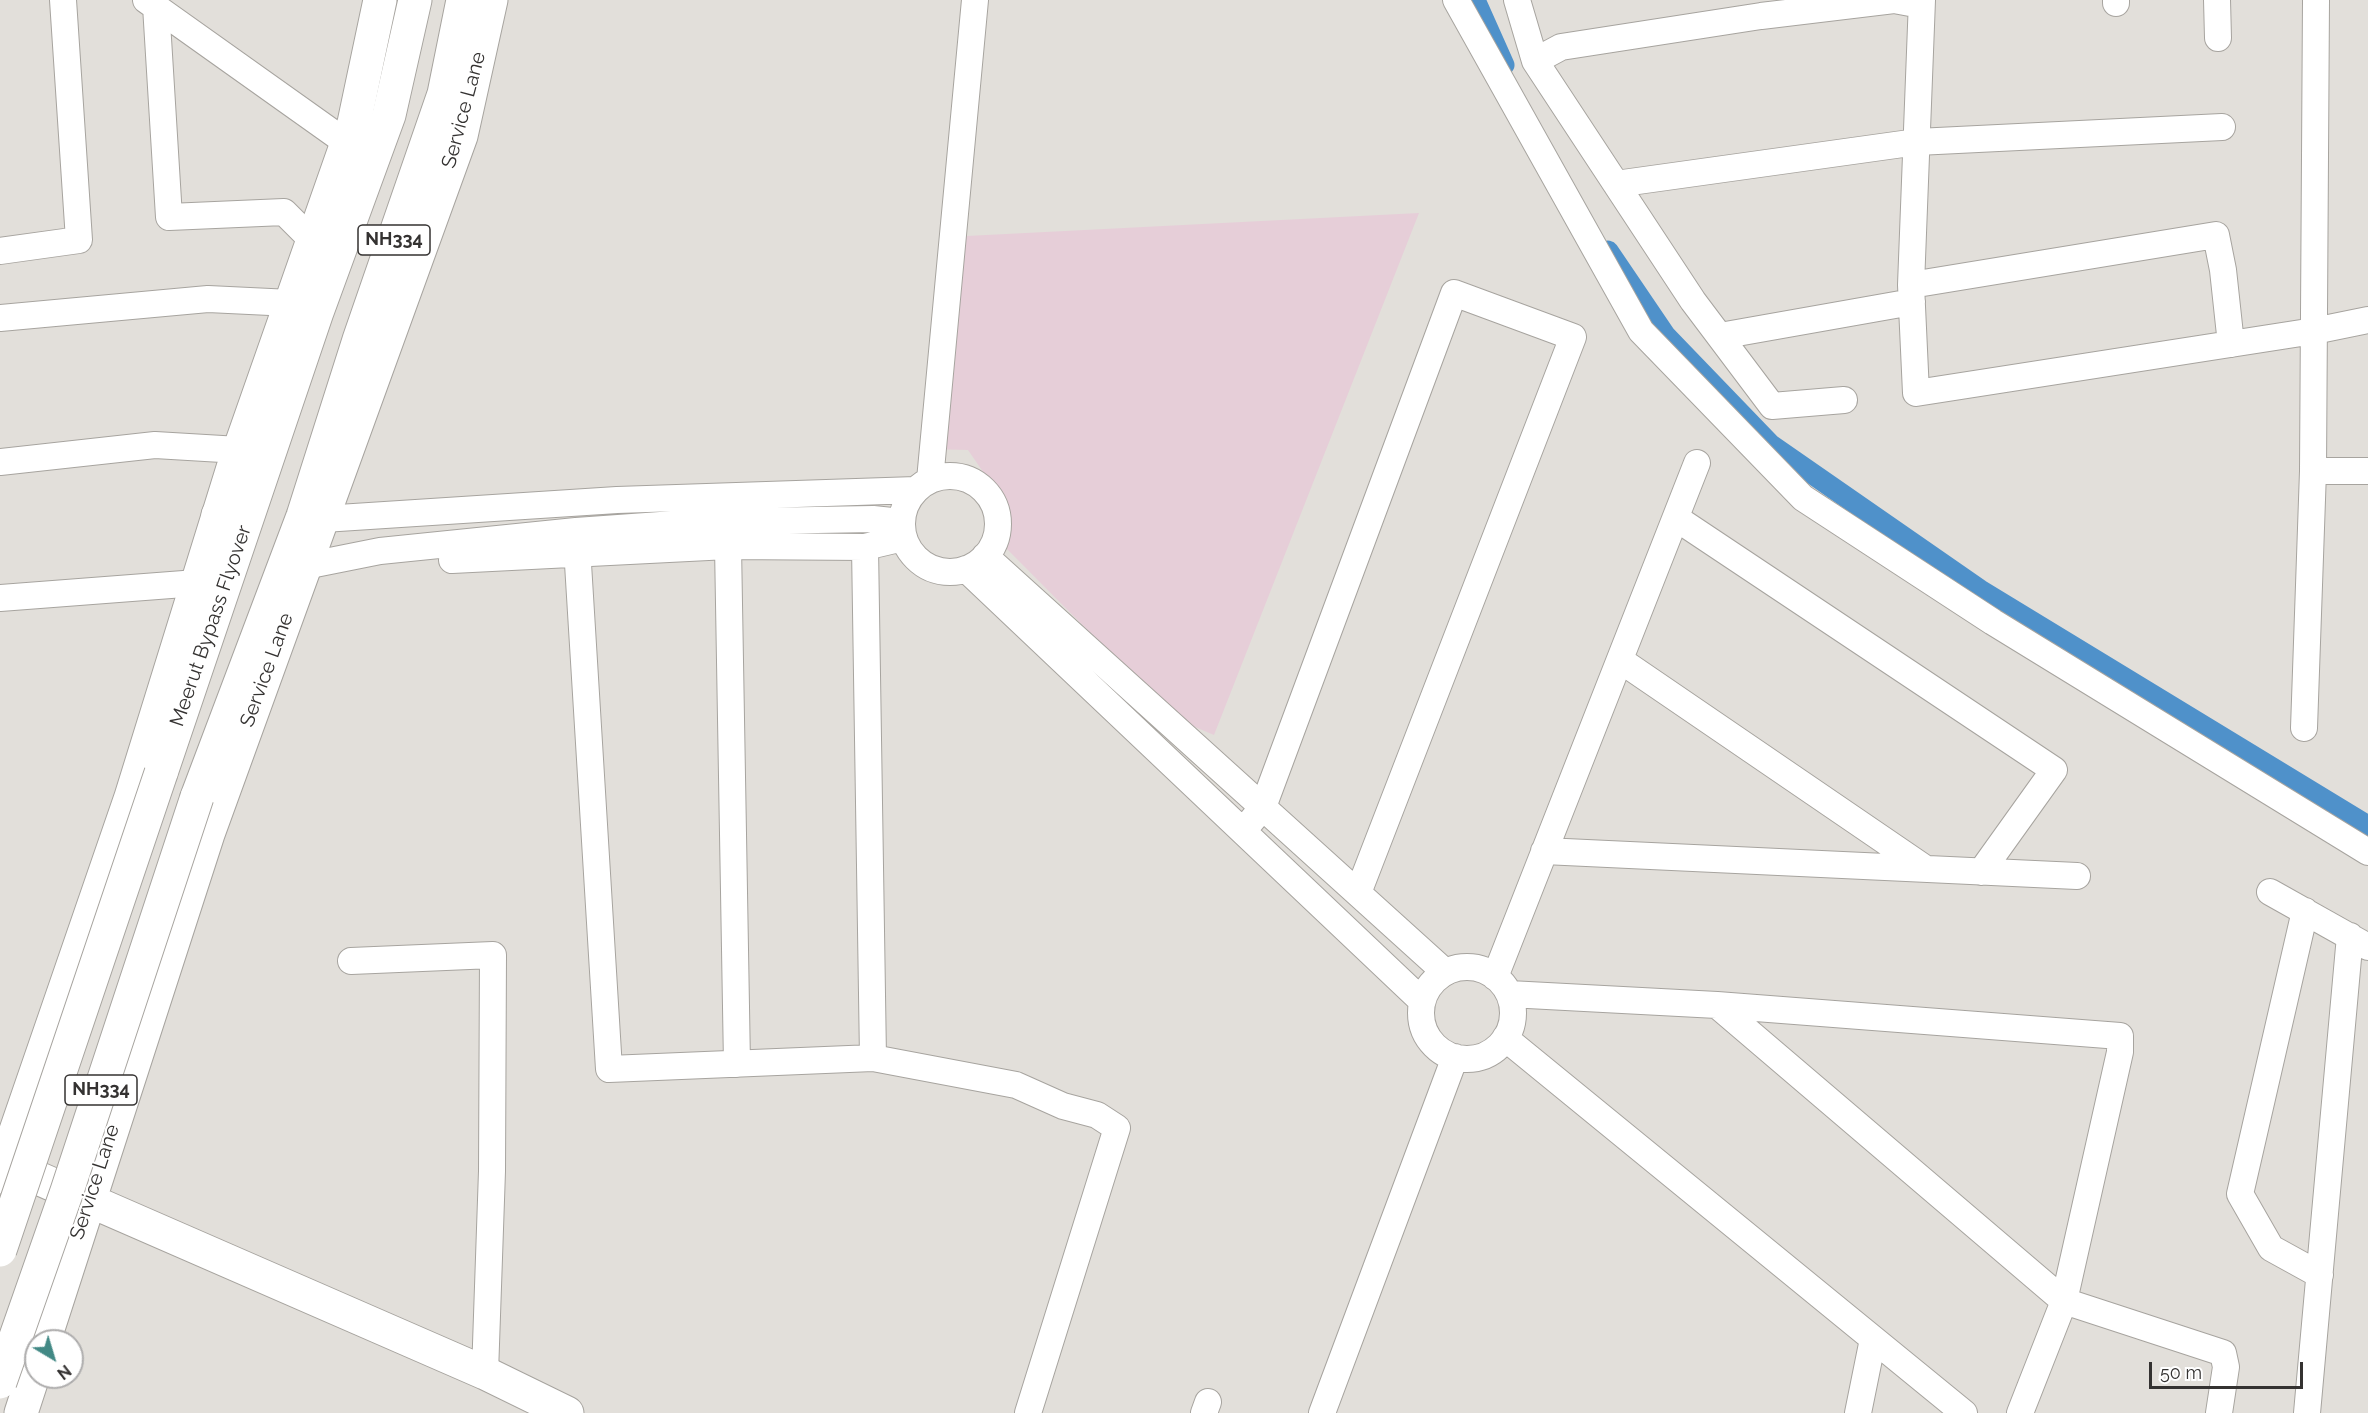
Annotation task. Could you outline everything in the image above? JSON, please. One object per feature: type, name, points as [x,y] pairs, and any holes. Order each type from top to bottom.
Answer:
[{"type":"main road","points":[[380,0],[354,123],[239,450],[232,519],[197,583],[131,797],[2,1167],[89,1200],[485,1373],[567,1413]]},
{"type":"main road","name":"Meerut Bypass Flyover","points":[[0,1250],[161,772],[232,519],[317,312],[388,115],[415,0]]},
{"type":"main road","name":"NH334","points":[[0,1382],[71,1180],[197,797],[313,518],[359,340],[444,94],[463,0]]},
{"type":"main road","name":"Service Lane","points":[[313,518],[461,136],[491,0]]},
{"type":"main road","name":"Service Lane","points":[[48,1329],[296,563]]},
{"type":"main road","points":[[21,1413],[29,1389]]},
{"type":"street","points":[[0,251],[79,240],[63,0]]},
{"type":"street","points":[[577,543],[618,529],[703,510],[923,485],[945,476],[962,477],[977,484],[988,495],[996,510],[998,524],[996,538],[976,563],[943,571],[921,563],[910,552],[902,530],[908,499],[923,485],[975,0]]},
{"type":"street","points":[[1456,0],[1641,331],[1803,498],[1993,622],[2368,852]]},
{"type":"street","points":[[1516,0],[1535,61],[1693,301],[1772,406],[1844,400]]},
{"type":"street","points":[[1535,61],[1561,47],[1760,8],[1894,0],[1921,3],[1912,294],[1916,393],[2313,331],[2368,320]]},
{"type":"street","points":[[2217,0],[2218,38]]},
{"type":"street","points":[[2304,728],[2313,471],[2316,0]]},
{"type":"street","points":[[151,3],[347,143]]},
{"type":"street","points":[[151,3],[169,217],[284,212],[313,241]]},
{"type":"street","points":[[1616,184],[1917,142],[2222,127]]},
{"type":"street","points":[[1720,336],[1912,294],[2216,235],[2223,270],[2231,344]]},
{"type":"street","points":[[1243,831],[1263,807],[1454,293],[1573,337],[1358,894]]},
{"type":"street","points":[[0,318],[208,299],[291,303]]},
{"type":"street","points":[[0,462],[155,445],[239,450]]},
{"type":"street","points":[[1697,463],[1544,851],[1502,985],[1513,1009],[1505,1038],[1495,1049],[1483,1056],[1455,1057],[1437,1047],[1424,1030],[1421,1015],[1422,1001],[1435,979],[1445,972],[1460,967],[1475,967],[1502,985],[1717,1005],[2120,1036],[2120,1052],[2064,1301],[2020,1413]]},
{"type":"street","points":[[2313,471],[2368,471]]},
{"type":"street","points":[[313,518],[617,500],[703,510],[873,519],[902,530]]},
{"type":"street","points":[[617,500],[618,529]]},
{"type":"street","points":[[1676,518],[2054,770],[1980,872]]},
{"type":"street","points":[[296,563],[380,551],[577,543],[865,547],[902,530]]},
{"type":"street","points":[[577,543],[609,1069],[873,1058],[1016,1085],[1063,1106],[1096,1115],[1117,1128],[1028,1413]]},
{"type":"street","points":[[728,546],[737,1064]]},
{"type":"street","points":[[865,547],[873,1058]]},
{"type":"street","points":[[976,563],[1110,669],[1445,972]]},
{"type":"street","points":[[976,563],[1092,689],[1422,1001]]},
{"type":"street","points":[[0,598],[197,583]]},
{"type":"street","points":[[1620,660],[1926,869]]},
{"type":"street","points":[[1092,689],[1110,669]]},
{"type":"street","points":[[1174,766],[1195,746]]},
{"type":"street","points":[[1544,851],[2076,876]]},
{"type":"street","points":[[2270,892],[2359,941],[2320,1275],[2307,1413]]},
{"type":"street","points":[[2305,911],[2240,1194],[2271,1248],[2320,1275]]},
{"type":"street","points":[[1379,960],[1402,933]]},
{"type":"street","points":[[351,961],[493,955],[492,1171],[485,1373]]},
{"type":"street","points":[[1717,1005],[2064,1301],[2223,1353],[2226,1367],[2219,1413]]},
{"type":"street","points":[[1505,1038],[1964,1413]]},
{"type":"street","points":[[1322,1413],[1455,1057]]},
{"type":"street","points":[[1858,1413],[1873,1339]]},
{"type":"shaded area","points":[[1419,213],[1214,735],[1176,719],[996,538],[998,524],[990,482],[968,450],[929,449],[947,237]]},
{"type":"waterway","points":[[1475,0],[1504,65]]},
{"type":"waterway","points":[[1608,251],[1665,335],[1771,445],[1980,590],[2368,826]]}]
